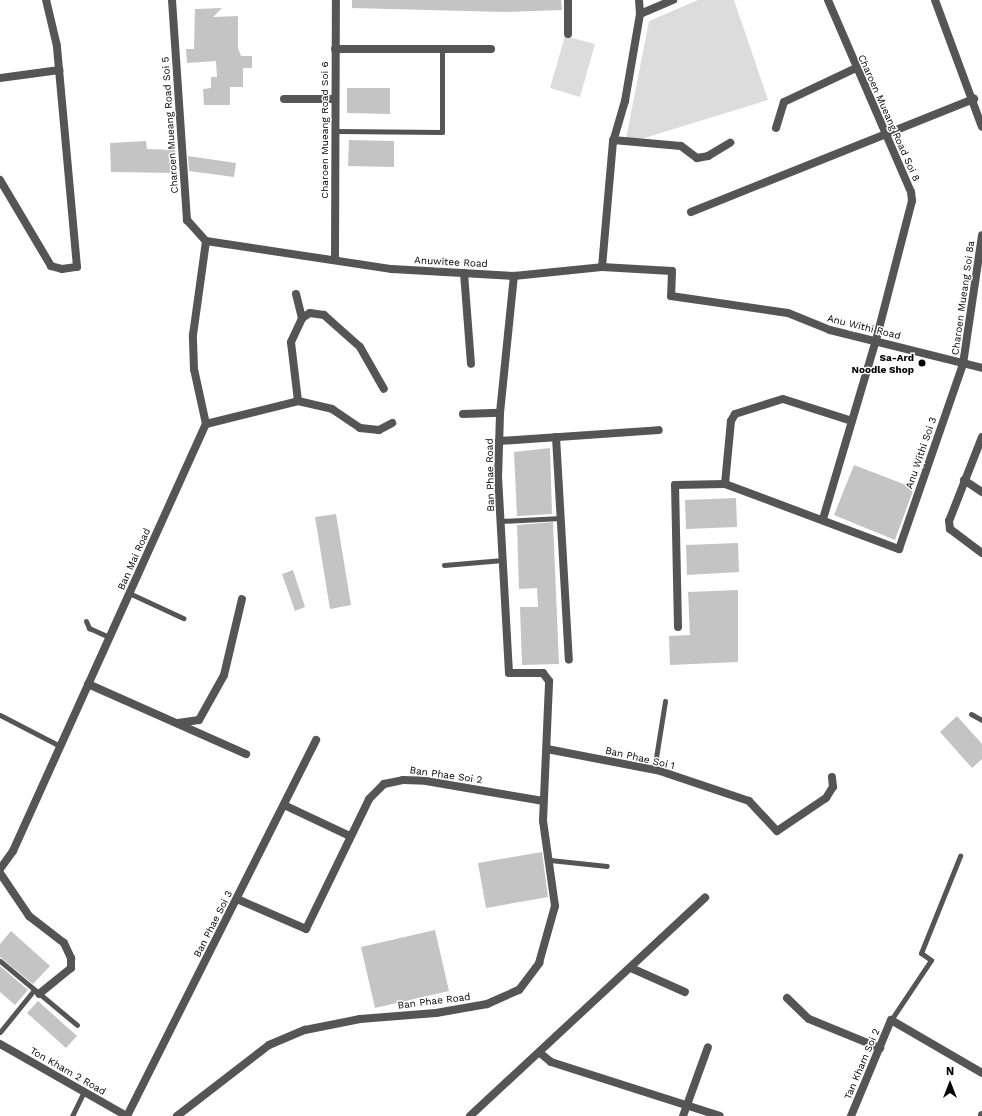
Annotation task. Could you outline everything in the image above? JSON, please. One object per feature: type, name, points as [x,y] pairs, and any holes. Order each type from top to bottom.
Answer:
[{"type":"street","points":[[0,180],[52,266],[62,269],[77,267],[59,70],[46,0]]},
{"type":"street","name":"Charoen Mueang Road Soi 5","points":[[172,0],[187,220],[206,241]]},
{"type":"street","name":"Charoen Mueang Road Soi 6","points":[[335,260],[336,131],[334,99],[336,0]]},
{"type":"street","points":[[568,0],[568,34]]},
{"type":"street","points":[[602,267],[614,140],[625,101],[640,14],[639,0]]},
{"type":"street","points":[[640,14],[673,0]]},
{"type":"street","name":"Charoen Mueang Road Soi 8","points":[[823,519],[876,340],[912,201],[828,0]]},
{"type":"street","points":[[936,0],[974,99],[982,127]]},
{"type":"street","points":[[335,49],[491,49]]},
{"type":"street","points":[[776,128],[784,102],[856,68]]},
{"type":"street","points":[[0,78],[59,70]]},
{"type":"street","points":[[284,99],[334,99]]},
{"type":"street","points":[[691,212],[974,99]]},
{"type":"street","points":[[614,140],[681,146],[697,158],[708,156],[730,143]]},
{"type":"street","name":"Charoen Mueang Soi 8a","points":[[963,364],[982,236]]},
{"type":"street","points":[[206,241],[193,335],[194,368],[206,424],[298,401],[332,409],[360,428],[379,430],[392,423]]},
{"type":"street","name":"Anuwitee Road","points":[[206,241],[392,270],[514,276],[602,267],[672,271],[671,296]]},
{"type":"street","points":[[464,273],[471,364]]},
{"type":"street","name":"Ban Phae Road","points":[[177,1116],[269,1045],[305,1030],[360,1019],[436,1013],[487,1004],[519,990],[539,963],[550,931],[555,906],[550,860],[543,821],[549,681],[543,673],[509,673],[501,521],[499,441],[500,413],[514,276]]},
{"type":"street","points":[[296,294],[302,318]]},
{"type":"street","name":"Anu Withi Road","points":[[671,296],[788,314],[830,330],[876,340],[982,368]]},
{"type":"street","points":[[298,401],[291,342],[302,318],[310,313],[324,315],[360,347],[384,389]]},
{"type":"street","name":"Anu Withi Soi 3","points":[[823,519],[899,549],[963,364]]},
{"type":"street","points":[[725,484],[731,420],[735,414],[783,399],[852,421]]},
{"type":"street","points":[[463,414],[500,413]]},
{"type":"street","name":"Ban Mai Road","points":[[0,869],[13,851],[206,424]]},
{"type":"street","points":[[499,441],[659,430]]},
{"type":"street","points":[[556,437],[569,660]]},
{"type":"street","points":[[982,437],[949,521],[950,529],[982,553]]},
{"type":"street","points":[[964,480],[982,492]]},
{"type":"street","points":[[678,628],[675,485],[725,484],[823,519]]},
{"type":"street","points":[[178,723],[199,720],[224,675],[242,599]]},
{"type":"street","points":[[88,684],[246,754]]},
{"type":"street","name":"Ban Phae Soi 3","points":[[127,1116],[316,740]]},
{"type":"street","name":"Ban Phae Soi 1","points":[[547,749],[654,770],[749,801],[775,830],[780,830],[826,798],[833,787],[832,777]]},
{"type":"street","name":"Ban Phae Soi 2","points":[[237,899],[306,929],[369,799],[384,784],[403,780],[543,801]]},
{"type":"street","points":[[284,805],[350,836]]},
{"type":"street","points":[[0,872],[29,916],[64,943],[72,958],[72,968],[36,992]]},
{"type":"street","points":[[470,1116],[540,1053],[705,898]]},
{"type":"street","points":[[631,968],[685,992]]},
{"type":"street","points":[[787,998],[809,1018],[880,1048]]},
{"type":"street","points":[[891,1020],[982,1073]]},
{"type":"street","name":"Tan Kham Soi 2","points":[[851,1116],[891,1020]]},
{"type":"street","name":"Ton Kham 2 Road","points":[[0,1044],[127,1116]]},
{"type":"street","points":[[683,1116],[708,1047]]},
{"type":"street","points":[[540,1053],[551,1062],[720,1116]]},
{"type":"lane","points":[[336,131],[442,132],[442,48]]},
{"type":"lane","points":[[501,521],[561,518]]},
{"type":"lane","points":[[444,565],[503,560]]},
{"type":"lane","points":[[129,593],[183,618]]},
{"type":"lane","points":[[86,621],[89,628],[109,637]]},
{"type":"lane","points":[[654,770],[665,701]]},
{"type":"lane","points":[[971,714],[982,720]]},
{"type":"lane","points":[[0,715],[60,746]]},
{"type":"lane","points":[[891,1020],[931,960],[921,954],[960,856]]},
{"type":"lane","points":[[550,860],[607,866]]},
{"type":"lane","points":[[0,961],[77,1025]]},
{"type":"lane","points":[[0,1032],[36,992]]},
{"type":"lane","points":[[72,1116],[84,1091]]},
{"type":"shaded area","points":[[698,0],[734,0],[768,100],[625,144],[649,21]]},
{"type":"shaded area","points":[[565,36],[595,44],[580,97],[550,88]]},
{"type":"building","points":[[352,0],[561,0],[562,10],[505,12],[352,8]]},
{"type":"building","points":[[222,8],[213,17],[238,16],[238,48],[241,56],[252,56],[252,68],[243,68],[243,87],[230,87],[230,105],[204,105],[203,89],[211,88],[211,77],[217,77],[216,61],[187,63],[186,49],[194,49],[195,9]]},
{"type":"building","points":[[347,88],[390,88],[390,114],[347,113]]},
{"type":"building","points":[[349,140],[394,141],[394,167],[348,166]]},
{"type":"building","points":[[146,141],[147,149],[175,150],[178,169],[175,173],[111,172],[110,143]]},
{"type":"building","points":[[188,156],[236,163],[234,177],[189,171]]},
{"type":"building","points":[[550,448],[552,514],[517,516],[514,452]]},
{"type":"building","points":[[854,465],[914,488],[895,540],[834,515]]},
{"type":"building","points":[[736,498],[737,527],[686,529],[685,500]]},
{"type":"building","points":[[336,514],[351,605],[330,609],[315,517]]},
{"type":"building","points":[[553,522],[559,664],[522,665],[520,607],[538,607],[537,588],[519,589],[517,525]]},
{"type":"building","points":[[738,543],[739,572],[687,575],[686,545]]},
{"type":"building","points":[[293,570],[305,607],[295,611],[282,574]]},
{"type":"building","points":[[738,590],[738,662],[670,665],[669,636],[690,635],[688,592]]},
{"type":"building","points":[[957,716],[982,744],[982,759],[972,768],[940,732]]},
{"type":"building","points":[[542,852],[548,897],[486,908],[478,863]]},
{"type":"building","points":[[435,930],[449,991],[375,1008],[361,947]]},
{"type":"building","points":[[11,931],[50,966],[33,984],[0,957],[0,944]]},
{"type":"building","points":[[0,966],[28,990],[15,1005],[0,992]]},
{"type":"building","points":[[38,1001],[77,1036],[66,1048],[27,1013]]},
{"type":"place","name":"Sa-Ard Noodle Shop","points":[[922,363]]}]
